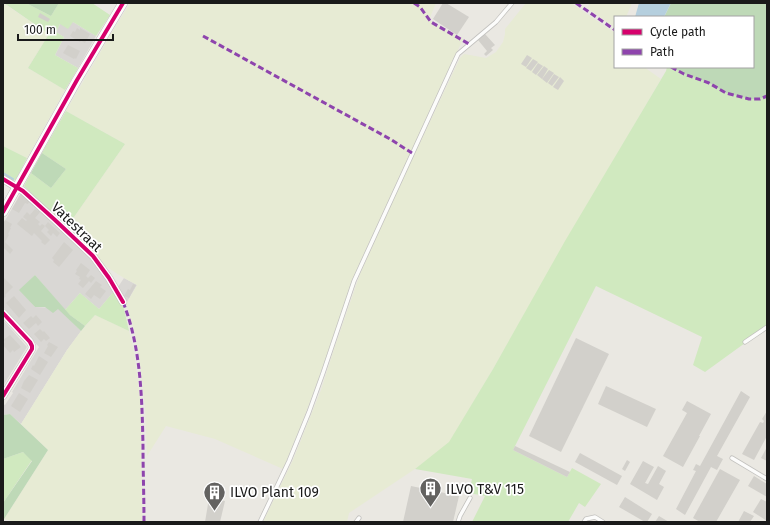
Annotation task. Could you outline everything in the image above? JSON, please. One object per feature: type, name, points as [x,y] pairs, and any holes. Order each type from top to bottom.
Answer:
[{"type":"street","points":[[3,212],[77,80],[124,3]]},
{"type":"street","name":"Vatestraat","points":[[3,179],[23,191],[93,256],[109,278],[123,302]]},
{"type":"street","points":[[3,313],[32,346],[32,349],[3,396]]},
{"type":"lane","points":[[260,522],[289,461],[309,412],[354,282],[458,54],[496,22],[512,3]]},
{"type":"lane","points":[[745,342],[767,327]]},
{"type":"lane","points":[[732,458],[767,479]]},
{"type":"lane","points":[[458,522],[470,498]]},
{"type":"lane","points":[[584,522],[586,519],[595,517],[603,522]]},
{"type":"lane","points":[[356,522],[359,518]]},
{"type":"shaded area","points":[[73,22],[96,36],[78,68],[55,55],[64,37],[56,32],[60,24]]},
{"type":"shaded area","points":[[21,193],[65,232],[100,269],[115,290],[99,309],[80,293],[65,310],[35,275],[20,290],[35,307],[58,308],[81,331],[67,350],[21,424],[10,414],[3,415],[3,404],[5,405],[13,393],[12,392],[39,347],[3,307],[3,224]]},
{"type":"shaded area","points":[[124,278],[137,285],[126,304],[118,287]]},
{"type":"shaded area","points":[[3,320],[27,347],[3,386]]},
{"type":"green space","points":[[3,3],[49,34],[28,68],[65,90],[27,158],[3,146]]},
{"type":"green space","points":[[4,3],[26,3],[51,16],[59,3],[92,3],[110,15],[96,36],[73,22],[68,29],[60,24],[56,32],[64,37],[55,55],[78,68],[65,90],[28,68],[49,34]]},
{"type":"green space","points":[[26,3],[59,3],[51,16]]},
{"type":"green space","points":[[130,3],[436,3],[429,20],[463,39],[358,267],[317,383],[283,469],[215,439],[166,426],[147,456],[145,407],[140,363],[135,333],[126,304],[137,285],[105,266],[67,227],[125,144],[66,111]]},
{"type":"green space","points":[[526,3],[571,3],[614,32],[614,68],[645,68],[661,79],[449,443],[415,469],[349,513],[347,522],[263,522],[293,460],[321,390],[360,274],[398,189],[460,58],[464,54],[486,58],[496,52],[503,42],[505,29]]},
{"type":"green space","points":[[590,3],[632,3],[626,16],[614,16],[614,27],[587,8]]},
{"type":"green space","points":[[671,3],[767,3],[767,96],[760,99],[749,99],[726,93],[709,83],[684,74],[673,68],[754,68],[754,16],[664,16]]},
{"type":"green space","points":[[667,68],[673,68],[684,74],[709,83],[726,93],[749,99],[760,99],[767,96],[767,327],[705,372],[693,365],[702,337],[596,286],[513,450],[567,477],[572,468],[601,484],[585,507],[579,503],[568,522],[472,522],[485,496],[469,493],[472,479],[415,469],[449,442],[493,369],[565,241]]},
{"type":"green space","points":[[66,111],[125,144],[67,227],[24,186],[31,173],[51,188],[66,169],[42,153]]},
{"type":"green space","points":[[3,146],[27,158],[16,179],[13,181],[3,175]]},
{"type":"green space","points":[[42,153],[66,169],[51,188],[31,173]]},
{"type":"green space","points":[[35,275],[70,315],[85,326],[81,331],[58,309],[53,313],[45,307],[35,307],[19,290]]},
{"type":"green space","points":[[115,290],[124,309],[129,331],[95,315],[85,326],[65,310],[80,293],[99,309]]},
{"type":"green space","points":[[95,315],[129,331],[134,352],[141,407],[142,522],[16,522],[4,519],[48,450],[21,424],[67,350]]},
{"type":"green space","points":[[10,414],[48,450],[4,519],[3,503],[32,461],[23,452],[3,459],[3,415]]},
{"type":"green space","points":[[23,452],[32,460],[3,503],[3,459]]},
{"type":"water","points":[[639,3],[671,3],[664,16],[635,16]]},
{"type":"building","points":[[443,3],[446,3],[469,17],[457,35],[433,19]]},
{"type":"building","points":[[40,13],[50,19],[48,22],[38,17]]},
{"type":"building","points":[[77,28],[80,30],[80,28],[90,34],[85,43],[80,42],[70,36]]},
{"type":"building","points":[[485,34],[495,45],[491,48],[493,50],[486,56],[484,54],[487,51],[478,40]]},
{"type":"building","points":[[68,45],[80,51],[76,59],[63,53]]},
{"type":"building","points":[[527,55],[532,58],[526,67],[521,64]]},
{"type":"building","points":[[533,59],[538,62],[531,71],[526,68]]},
{"type":"building","points":[[538,63],[543,66],[536,75],[532,72]]},
{"type":"building","points":[[544,66],[548,69],[542,79],[537,75]]},
{"type":"building","points":[[549,70],[554,73],[547,83],[542,79]]},
{"type":"building","points":[[554,74],[559,77],[552,86],[548,83]]},
{"type":"building","points":[[560,77],[564,81],[558,90],[553,87]]},
{"type":"building","points":[[21,193],[35,204],[33,206],[29,202],[28,204],[25,203],[19,213],[12,209]]},
{"type":"building","points":[[35,209],[40,212],[35,218],[40,222],[38,224],[40,226],[42,224],[45,226],[41,231],[50,240],[45,245],[34,233],[32,236],[17,224],[22,218],[26,221],[27,220],[23,217],[27,212],[30,215]]},
{"type":"building","points":[[5,220],[12,224],[5,242],[13,250],[10,254],[3,247],[3,224]]},
{"type":"building","points":[[48,222],[60,233],[57,237],[53,233],[51,236],[47,232],[49,230],[45,226]]},
{"type":"building","points":[[64,242],[73,250],[59,267],[53,262],[54,260],[52,258]]},
{"type":"building","points":[[81,263],[90,270],[86,276],[88,278],[91,275],[95,278],[91,283],[89,281],[83,288],[78,284],[81,280],[79,279],[80,277],[75,274]]},
{"type":"building","points":[[3,277],[13,287],[3,299]]},
{"type":"building","points":[[96,281],[102,285],[100,287],[106,291],[100,299],[94,295],[91,299],[85,294]]},
{"type":"building","points":[[133,284],[136,285],[129,298],[124,296],[128,289],[130,290]]},
{"type":"building","points":[[14,296],[26,310],[19,318],[6,303]]},
{"type":"building","points":[[36,315],[42,322],[38,326],[36,323],[29,329],[23,323],[31,316],[33,318]]},
{"type":"building","points":[[40,329],[50,338],[46,341],[44,339],[41,342],[34,334]]},
{"type":"building","points":[[10,335],[21,347],[10,353],[3,345],[5,342],[3,340]]},
{"type":"building","points":[[576,338],[609,354],[561,452],[529,436]]},
{"type":"building","points":[[49,342],[58,347],[51,357],[44,353]]},
{"type":"building","points":[[39,356],[48,362],[40,375],[31,369]]},
{"type":"building","points":[[29,375],[38,380],[30,393],[21,388]]},
{"type":"building","points":[[606,386],[656,409],[647,427],[598,404]]},
{"type":"building","points":[[741,391],[750,397],[717,456],[723,459],[717,470],[711,467],[685,515],[676,509],[696,471],[693,470],[696,464],[700,466]]},
{"type":"building","points":[[19,393],[28,399],[20,412],[11,406]]},
{"type":"building","points":[[687,401],[711,414],[683,467],[663,456],[687,413],[682,410]]},
{"type":"building","points":[[767,411],[767,436],[754,460],[742,454],[760,422],[763,423],[764,421],[762,419]]},
{"type":"building","points":[[515,446],[570,472],[567,477],[513,450]]},
{"type":"building","points":[[767,447],[767,461],[761,458]]},
{"type":"building","points":[[580,453],[622,476],[617,485],[575,462]]},
{"type":"building","points":[[627,460],[630,462],[625,471],[622,469]]},
{"type":"building","points":[[643,461],[654,467],[645,483],[648,484],[658,466],[666,471],[659,484],[664,487],[657,500],[630,484]]},
{"type":"building","points":[[720,469],[740,480],[716,522],[700,522],[693,518]]},
{"type":"building","points":[[754,476],[767,484],[767,497],[748,486]]},
{"type":"building","name":"ILVO T&V 115","points":[[411,486],[459,496],[453,522],[403,522]]},
{"type":"building","points":[[625,497],[652,514],[647,522],[619,507]]},
{"type":"building","name":"ILVO Plant 109","points":[[209,498],[225,501],[220,522],[205,522]]},
{"type":"building","points":[[761,499],[767,502],[767,521],[753,512]]},
{"type":"building","points":[[744,511],[754,516],[750,522],[738,522]]},
{"type":"building","points":[[659,516],[669,522],[655,522]]},
{"type":"waterway","points":[[3,173],[13,179]]},
{"type":"marked path","points":[[414,3],[420,7],[431,22],[469,44]]},
{"type":"marked path","points":[[576,3],[614,29]]},
{"type":"marked path","points":[[203,36],[390,139],[412,153]]},
{"type":"marked path","points":[[673,68],[684,74],[709,83],[726,93],[749,99],[760,99],[767,96]]},
{"type":"marked path","points":[[123,302],[134,337],[141,391],[144,522]]},
{"type":"cycle path","points":[[3,212],[77,80],[123,3]]},
{"type":"cycle path","points":[[3,179],[23,191],[93,256],[109,278],[123,302]]},
{"type":"cycle path","points":[[3,313],[32,346],[32,349],[3,396]]},
{"type":"place","name":"ILVO T&V 115","points":[[431,508]]},
{"type":"place","name":"ILVO Plant 109","points":[[215,512]]}]
